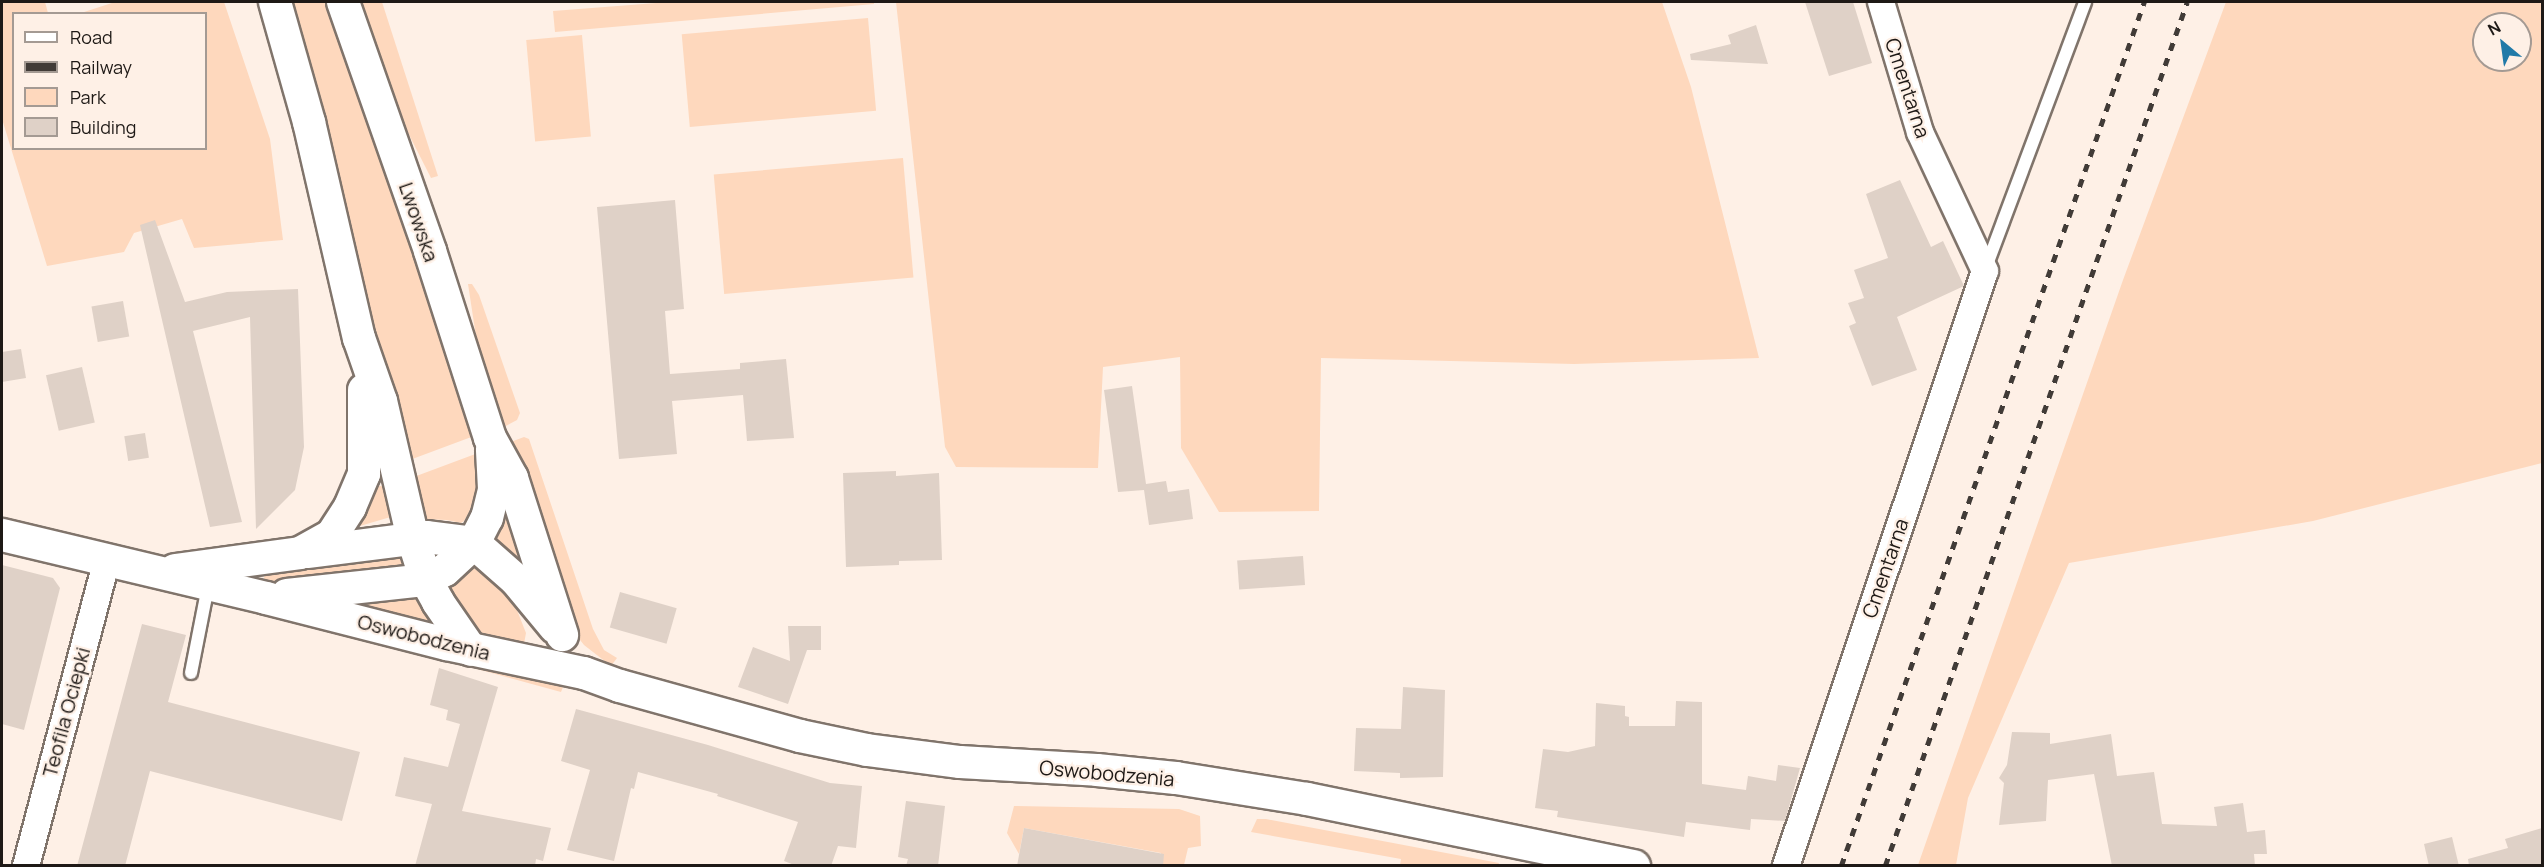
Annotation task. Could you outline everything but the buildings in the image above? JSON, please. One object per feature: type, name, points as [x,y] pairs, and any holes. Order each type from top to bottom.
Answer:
[{"type":"street","points":[[275,2],[309,122],[359,338],[381,400],[413,539],[426,580],[438,602],[471,650]]},
{"type":"street","name":"Lwowska","points":[[343,2],[430,251],[492,443],[512,478],[562,635]]},
{"type":"street","name":"Cmentarna","points":[[1786,866],[1985,271],[1920,132],[1881,2]]},
{"type":"street","points":[[300,553],[332,535],[350,507],[364,474],[365,401],[359,338]]},
{"type":"street","name":"Lwowska","points":[[426,580],[445,570],[474,543],[487,518],[494,489],[492,443]]},
{"type":"street","name":"Oswobodzenia","points":[[2,536],[266,598],[471,650],[584,673],[620,686],[800,736],[867,750],[960,762],[1097,770],[1176,778],[1307,799],[1634,866]]},
{"type":"street","points":[[157,572],[413,539],[442,538],[474,543],[516,580],[562,635],[584,673]]},
{"type":"street","name":"Teofila Ociepki","points":[[26,866],[107,560]]},
{"type":"street","name":"Oswobodzenia","points":[[266,598],[426,580]]},
{"type":"lane","name":"Cmentarna","points":[[1985,271],[2085,2]]},
{"type":"lane","points":[[191,673],[208,584]]},
{"type":"green space","points":[[2,2],[45,2],[48,12],[12,12],[12,150],[207,150],[207,12],[84,12],[115,2],[224,2],[270,139],[283,240],[194,248],[182,219],[134,233],[124,252],[47,266],[2,119]]},
{"type":"green space","points":[[292,2],[327,2],[474,436],[407,461],[322,111]]},
{"type":"green space","points":[[359,2],[382,2],[438,176],[431,178],[398,113]]},
{"type":"green space","points":[[669,2],[874,2],[874,4],[555,32],[553,11]]},
{"type":"green space","points":[[896,2],[1662,2],[1691,87],[1759,358],[1574,364],[1321,358],[1319,511],[1219,512],[1181,448],[1180,357],[1103,367],[1098,468],[956,467],[945,447]]},
{"type":"green space","points":[[2226,2],[2542,2],[2542,463],[2313,521],[2069,563],[1968,798],[1956,865],[1918,865],[2123,280]]},
{"type":"green space","points":[[868,18],[876,111],[690,127],[682,34]]},
{"type":"green space","points":[[582,35],[591,137],[535,141],[526,40]]},
{"type":"green space","points":[[903,158],[913,278],[724,294],[714,175]]},
{"type":"green space","points":[[468,284],[472,284],[479,295],[520,413],[517,420],[504,427],[479,356]]},
{"type":"green space","points":[[524,437],[529,439],[593,629],[604,650],[617,658],[611,666],[584,645],[573,631],[508,443]]},
{"type":"green space","points":[[478,453],[479,487],[475,502],[464,521],[461,523],[423,519],[411,478]]},
{"type":"green space","points":[[371,486],[389,486],[394,516],[353,528]]},
{"type":"green space","points":[[505,501],[531,572],[488,539]]},
{"type":"green space","points":[[404,551],[410,567],[303,581],[266,581],[264,579],[265,570]]},
{"type":"green space","points":[[474,564],[495,579],[513,600],[526,633],[523,649],[483,639],[441,587]]},
{"type":"green space","points":[[414,592],[440,627],[334,603]]},
{"type":"green space","points":[[446,654],[563,687],[561,692],[444,660]]},
{"type":"green space","points":[[1014,806],[1179,809],[1200,816],[1201,846],[1188,848],[1184,865],[1159,866],[1161,853],[1024,828],[1019,854],[1007,833]]},
{"type":"green space","points":[[1257,819],[1499,863],[1498,866],[1400,865],[1401,859],[1251,832]]},
{"type":"railway","points":[[1841,866],[2144,2]]},
{"type":"railway","points":[[1885,866],[2187,2]]}]
